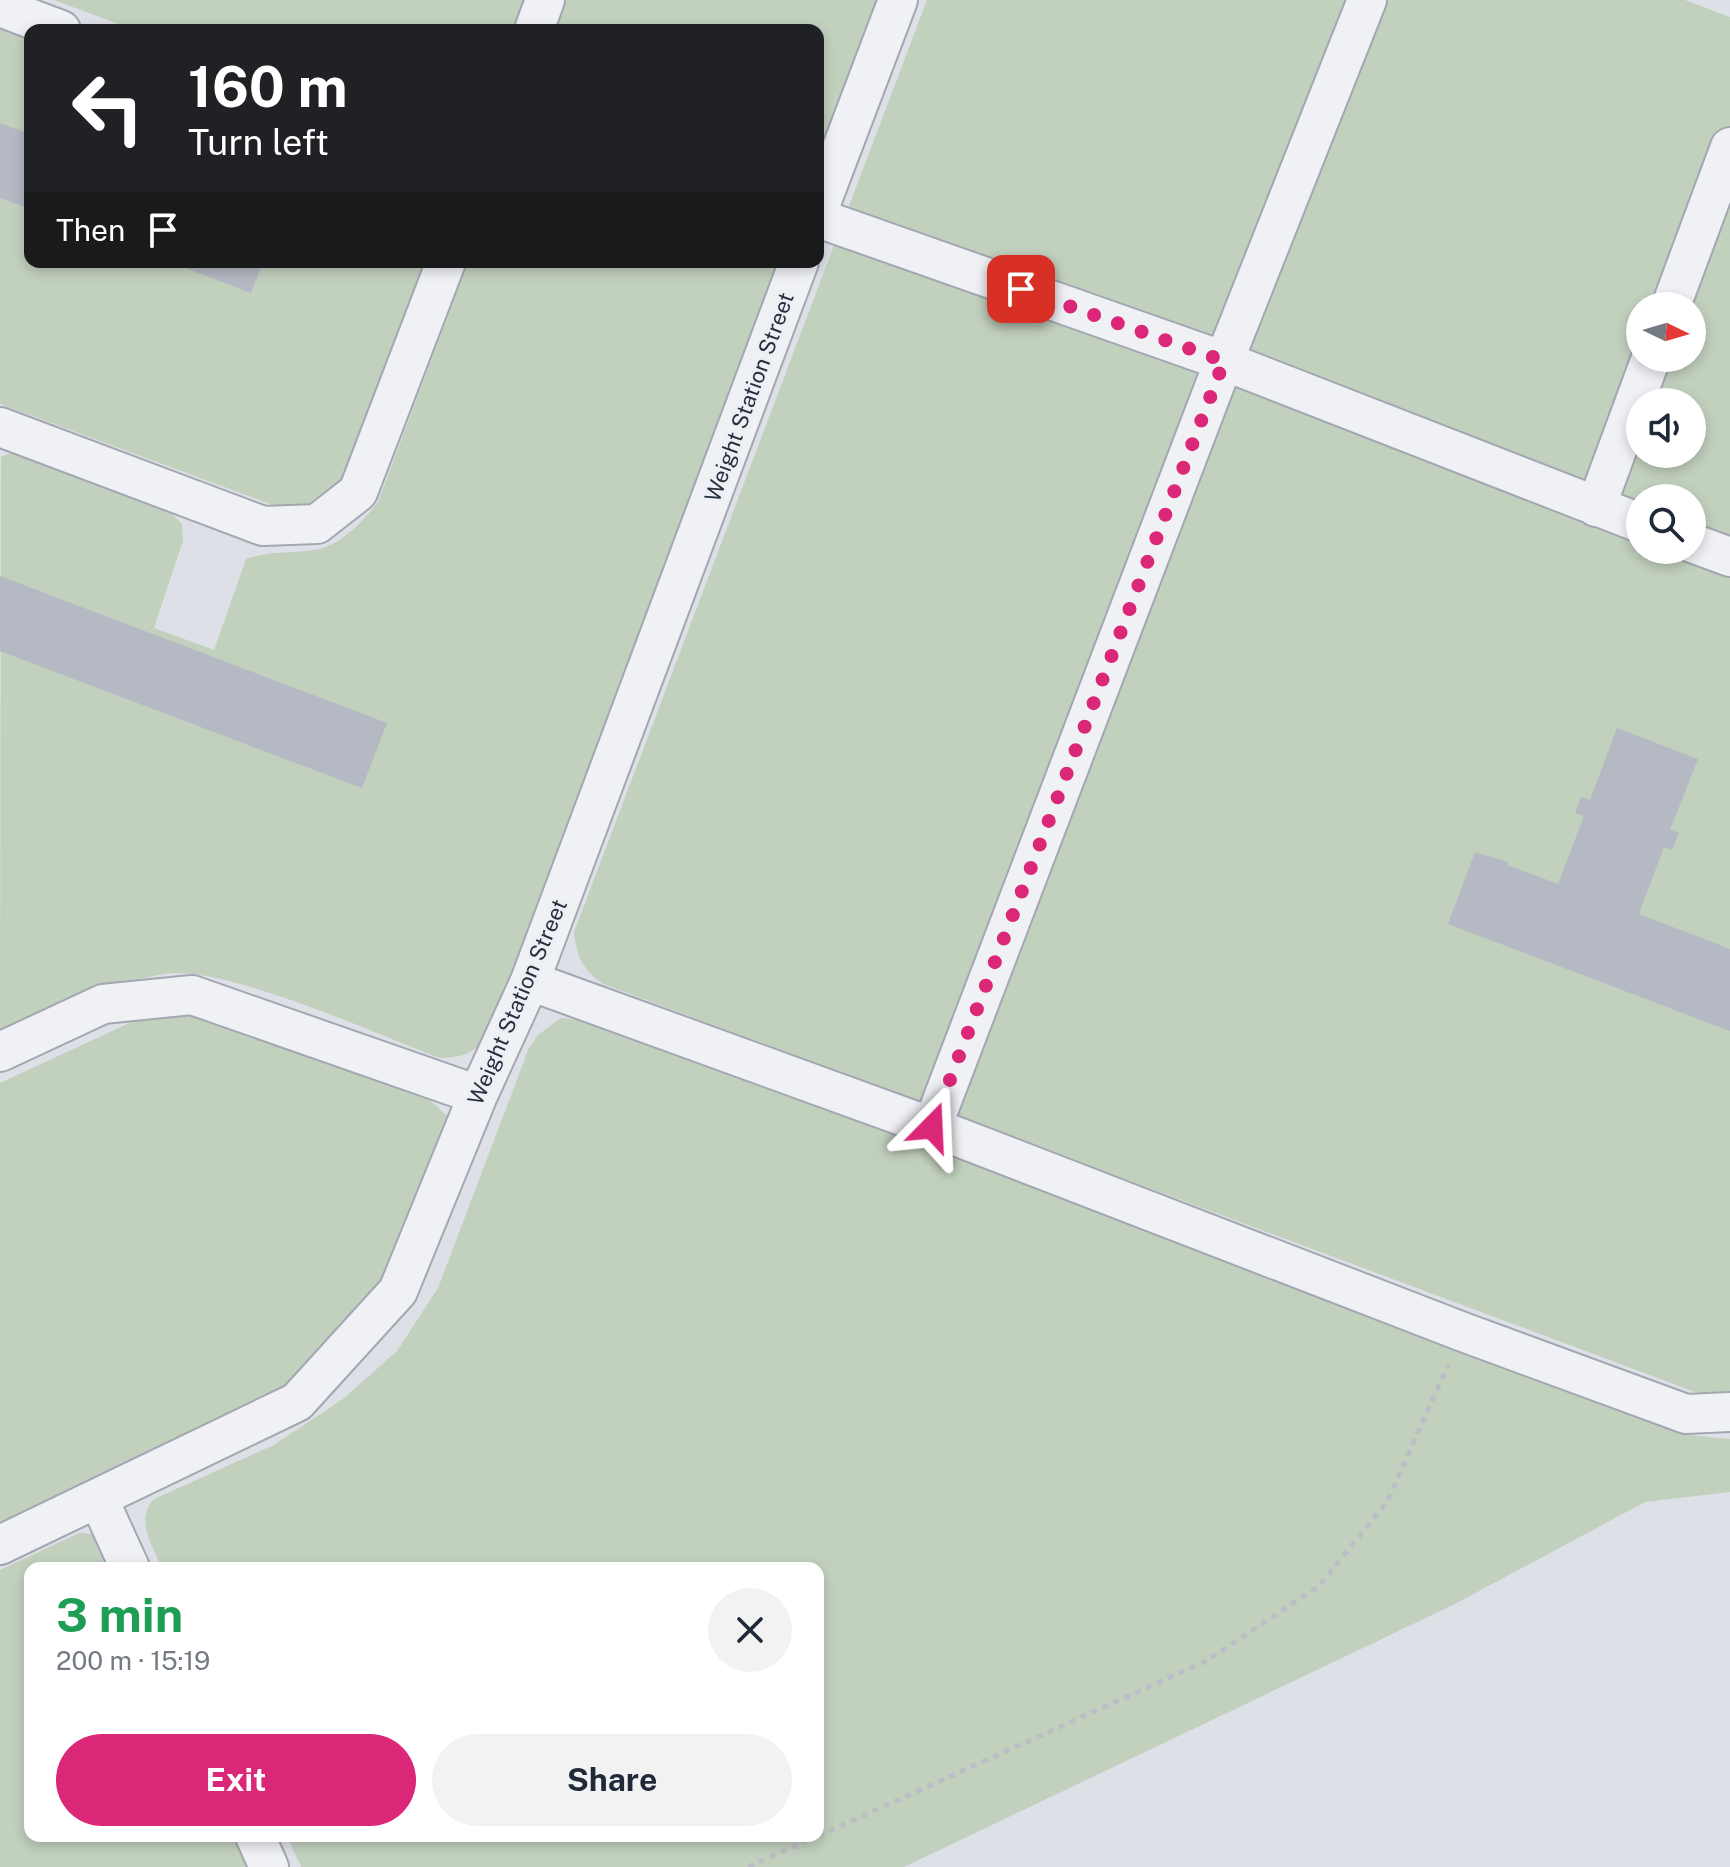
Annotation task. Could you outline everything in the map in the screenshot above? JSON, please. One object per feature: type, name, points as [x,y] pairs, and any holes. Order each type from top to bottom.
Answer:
[{"type":"lane","points":[[536,24],[545,0]]},
{"type":"lane","points":[[824,195],[898,0]]},
{"type":"lane","points":[[932,1127],[1224,361],[1367,0]]},
{"type":"lane","points":[[0,7],[45,24]]},
{"type":"lane","points":[[1676,292],[1730,147]]},
{"type":"lane","points":[[824,220],[1224,361],[1626,518]]},
{"type":"lane","points":[[0,427],[263,526],[317,524],[358,492],[444,268]]},
{"type":"lane","name":"Weight Station Street","points":[[0,1545],[99,1500],[297,1402],[398,1291],[478,1095],[530,981],[797,268]]},
{"type":"lane","points":[[1596,507],[1646,372]]},
{"type":"lane","points":[[1706,548],[1730,557]]},
{"type":"lane","points":[[530,981],[932,1127],[1463,1332],[1686,1414],[1730,1412]]},
{"type":"lane","points":[[0,1052],[103,1004],[192,995],[478,1095]]},
{"type":"lane","points":[[99,1500],[127,1562]]},
{"type":"lane","points":[[258,1842],[269,1867]]},
{"type":"path","points":[[824,1833],[1206,1661],[1319,1586],[1387,1502],[1463,1332]]},
{"type":"path","points":[[748,1867],[804,1842]]},
{"type":"green space","points":[[54,0],[526,0],[517,24],[118,24]]},
{"type":"green space","points":[[566,0],[883,0],[824,156],[824,24],[557,24]]},
{"type":"green space","points":[[927,0],[1685,0],[1730,17],[1730,1392],[1703,1395],[603,984],[590,973],[577,949],[574,932]]},
{"type":"green space","points":[[0,23],[24,33],[24,268],[426,268],[343,487],[328,504],[289,511],[0,404]]},
{"type":"green space","points":[[466,268],[782,268],[495,1028],[483,1042],[472,1051],[440,1058],[261,990],[190,974],[163,974],[121,985],[0,1040],[1,457],[16,451],[166,508],[182,524],[183,541],[154,628],[214,650],[246,559],[324,548],[358,525],[378,502]]},
{"type":"green space","points":[[171,1010],[201,1012],[419,1090],[448,1117],[453,1140],[370,1307],[320,1356],[259,1408],[0,1524],[0,1083],[136,1020]]},
{"type":"green space","points":[[561,1018],[589,1020],[1689,1435],[1730,1439],[1730,1492],[1645,1502],[1453,1605],[904,1867],[301,1867],[290,1842],[824,1842],[824,1562],[159,1562],[150,1542],[145,1524],[148,1507],[154,1499],[274,1445],[343,1399],[397,1351],[438,1288],[529,1048],[538,1035]]},
{"type":"green space","points":[[79,1533],[96,1534],[113,1562],[24,1562],[24,1842],[241,1842],[252,1867],[0,1867],[0,1570]]},
{"type":"building","points":[[0,123],[24,132],[24,207],[0,198]]},
{"type":"building","points":[[186,268],[261,268],[251,293]]},
{"type":"building","points":[[0,576],[387,723],[362,788],[0,651]]},
{"type":"building","points":[[1617,728],[1698,759],[1670,830],[1679,833],[1672,850],[1664,847],[1639,914],[1730,949],[1730,1031],[1448,924],[1475,852],[1508,862],[1507,865],[1558,884],[1584,816],[1575,813],[1581,797],[1590,800]]},
{"type":"route","points":[[932,1127],[1224,361],[1021,289]]}]
